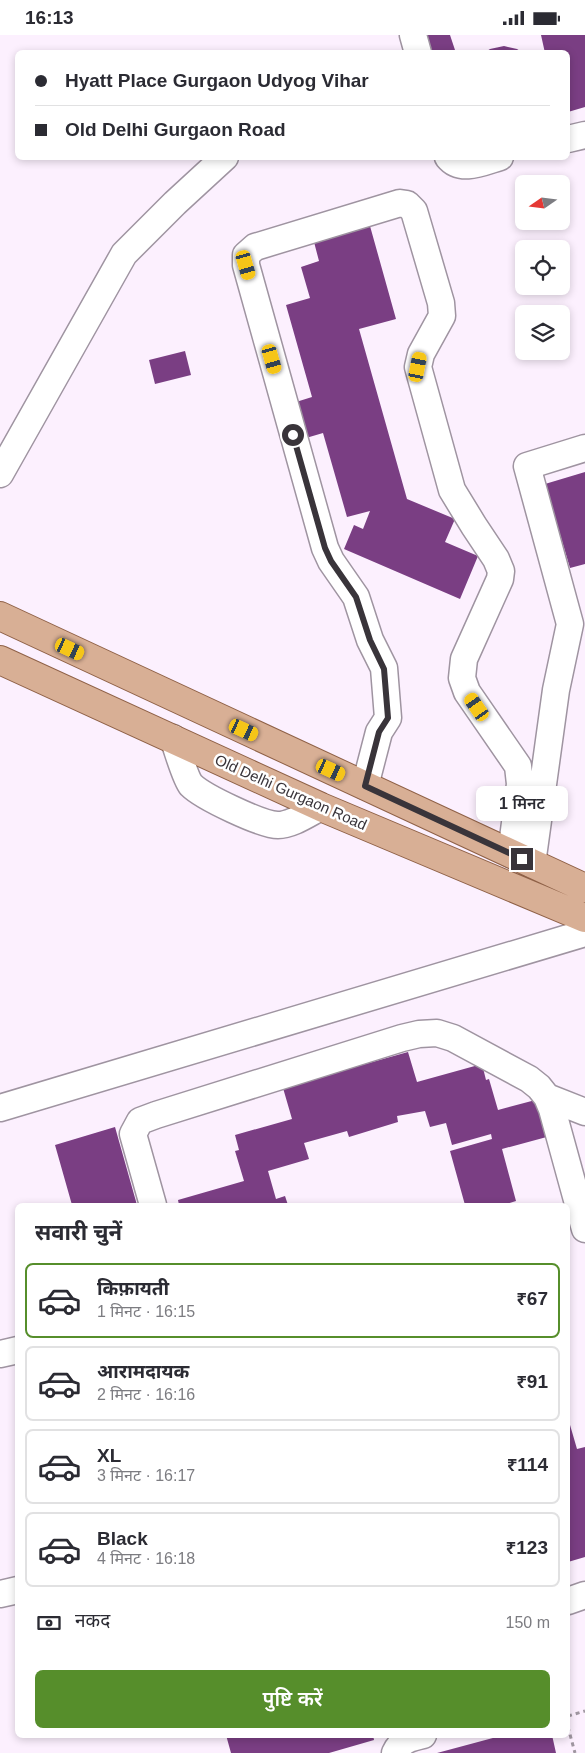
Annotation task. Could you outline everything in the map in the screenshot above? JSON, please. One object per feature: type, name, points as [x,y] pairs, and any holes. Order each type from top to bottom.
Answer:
[{"type":"main road","points":[[0,616],[585,888]]},
{"type":"main road","name":"Old Delhi Gurgaon Road","points":[[0,660],[321,807],[585,918]]},
{"type":"street","points":[[413,35],[417,50]]},
{"type":"street","points":[[570,139],[585,135]]},
{"type":"street","points":[[0,474],[124,254],[222,160]]},
{"type":"street","points":[[450,160],[460,165],[468,166],[489,160]]},
{"type":"street","points":[[365,786],[379,732],[388,718],[384,669],[370,640],[356,597],[331,561],[325,548],[246,265],[246,255],[254,247],[400,203],[407,204],[414,211],[441,303],[442,316],[421,354],[418,367],[452,490],[496,559],[501,571],[500,579],[464,659],[462,678],[467,693],[518,766],[522,859]]},
{"type":"street","points":[[522,859],[570,624],[527,466],[585,449]]},
{"type":"street","points":[[173,738],[190,784],[209,798],[248,816],[278,825],[299,819],[321,807]]},
{"type":"street","points":[[0,1108],[585,933]]},
{"type":"street","points":[[152,1203],[133,1134],[140,1121],[419,1035],[437,1033],[453,1038],[529,1079],[547,1097],[585,1112]]},
{"type":"street","points":[[547,1097],[560,1136],[585,1229]]},
{"type":"street","points":[[0,1354],[15,1351]]},
{"type":"street","points":[[0,1595],[15,1591]]},
{"type":"street","points":[[570,1600],[585,1595]]},
{"type":"street","points":[[395,1753],[401,1743],[413,1738]]},
{"type":"path","points":[[570,1715],[585,1711]]},
{"type":"path","points":[[570,1734],[575,1753]]},
{"type":"building","points":[[415,35],[450,35],[455,50],[426,50]]},
{"type":"building","points":[[541,35],[585,35],[585,107],[570,111],[570,50],[544,50]]},
{"type":"building","points":[[504,46],[518,50],[488,50]]},
{"type":"building","points":[[370,226],[396,319],[359,329],[407,499],[455,519],[445,542],[478,556],[460,599],[344,549],[354,525],[363,529],[370,511],[347,517],[323,433],[306,438],[296,402],[312,397],[286,305],[310,298],[301,267],[319,261],[314,242]]},
{"type":"building","points":[[185,351],[191,375],[155,384],[149,360]]},
{"type":"building","points":[[585,472],[585,564],[570,568],[545,484]]},
{"type":"building","points":[[408,1052],[417,1082],[482,1064],[486,1080],[489,1079],[498,1110],[543,1098],[554,1135],[502,1149],[516,1201],[510,1203],[464,1203],[450,1151],[492,1139],[491,1134],[452,1145],[446,1123],[430,1127],[425,1111],[397,1116],[398,1122],[349,1137],[347,1131],[304,1143],[309,1159],[268,1171],[276,1199],[285,1196],[287,1203],[179,1203],[178,1200],[244,1181],[235,1151],[239,1150],[235,1135],[292,1119],[283,1088],[334,1073],[333,1070],[358,1064],[358,1066]]},
{"type":"building","points":[[115,1127],[136,1203],[71,1203],[55,1145]]},
{"type":"building","points":[[570,1425],[577,1449],[585,1447],[585,1557],[570,1561]]},
{"type":"building","points":[[227,1738],[374,1738],[374,1740],[329,1753],[231,1753]]},
{"type":"building","points":[[493,1738],[553,1738],[556,1753],[437,1753]]},
{"type":"route","points":[[293,435],[325,548],[331,561],[356,597],[370,640],[384,669],[388,718],[379,732],[365,786],[522,859]]}]
